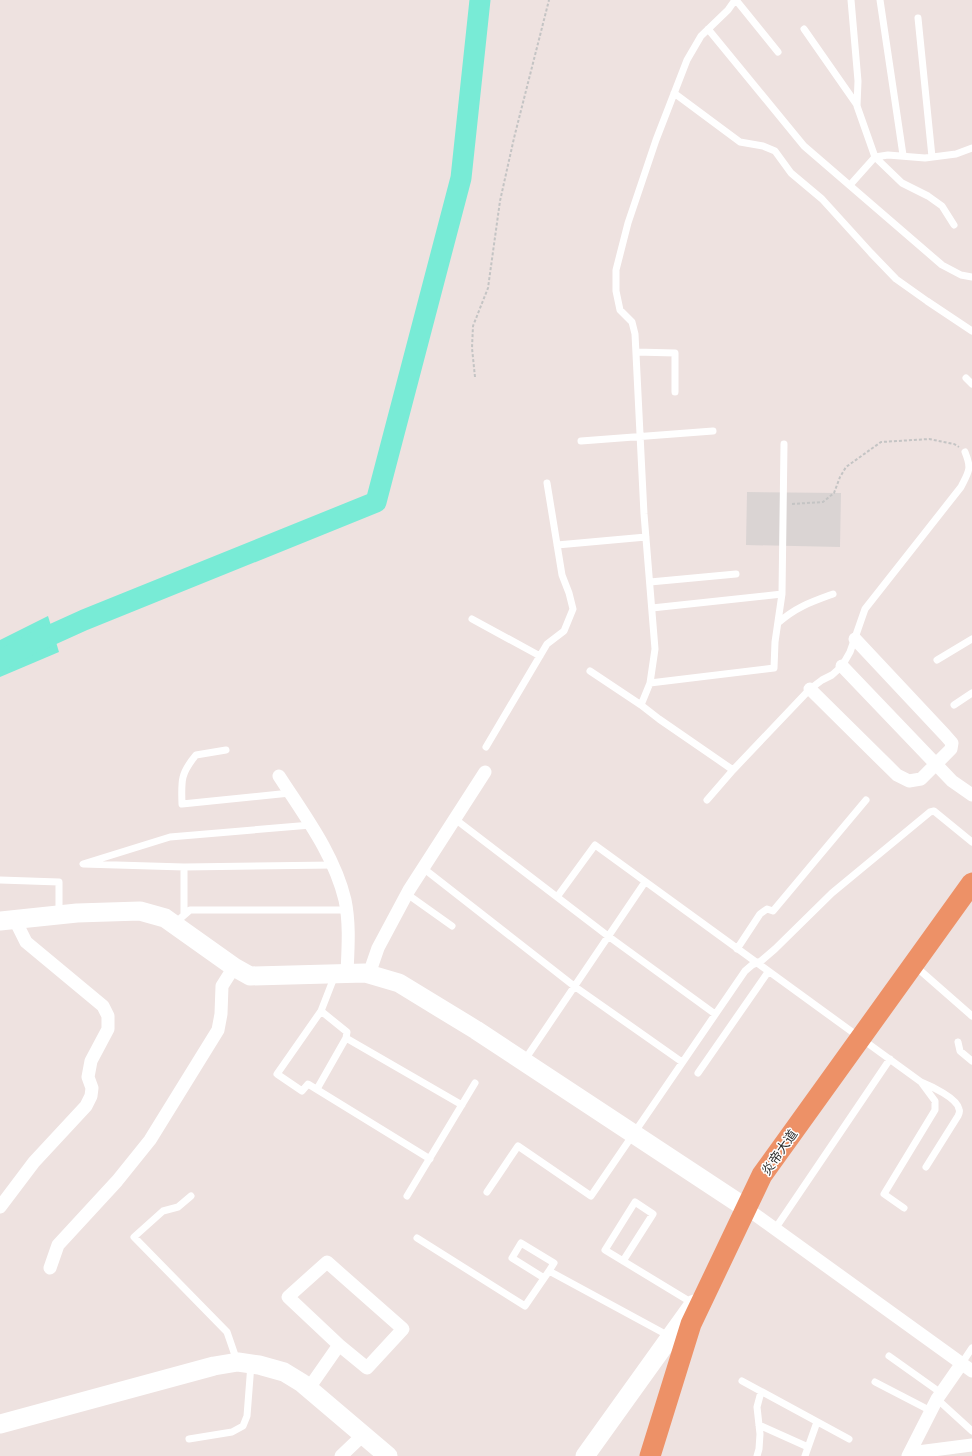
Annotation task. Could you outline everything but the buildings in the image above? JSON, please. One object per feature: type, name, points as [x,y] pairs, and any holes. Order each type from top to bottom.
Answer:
[{"type":"main road","name":"炎帝大道","points":[[650,1456],[691,1324],[762,1175],[972,883]]},
{"type":"main road","points":[[8,920],[77,913],[140,912],[179,920],[234,967],[250,976],[342,973],[369,974],[399,983],[524,1061],[746,1208]]},
{"type":"main road","points":[[585,1456],[712,1279]]},
{"type":"main road","points":[[0,1424],[214,1366],[244,1362],[284,1372],[302,1383],[388,1456]]},
{"type":"street","points":[[810,689],[897,775],[910,781],[921,779],[951,749],[952,743],[855,639]]},
{"type":"street","points":[[842,666],[952,780],[972,795]]},
{"type":"street","points":[[369,974],[378,948],[407,894],[484,772]]},
{"type":"street","points":[[279,776],[334,865],[345,900],[348,926],[342,973]]},
{"type":"street","points":[[0,1207],[34,1162],[86,1106],[91,1096],[92,1088],[88,1077],[91,1061],[108,1030],[108,1016],[103,1006],[26,942],[8,920]]},
{"type":"street","points":[[50,1268],[58,1245],[117,1181],[150,1140],[218,1030],[221,1014],[222,986],[234,967]]},
{"type":"street","points":[[746,1208],[967,1367],[939,1396],[909,1454]]},
{"type":"street","points":[[327,1262],[403,1329],[367,1368],[338,1345],[288,1297],[327,1262]]},
{"type":"street","points":[[309,1388],[338,1345]]},
{"type":"street","points":[[341,1456],[363,1434]]},
{"type":"street","points":[[909,1454],[972,1444]]},
{"type":"lane","points":[[641,705],[650,683],[655,649],[646,537],[635,334],[632,322],[620,310],[616,291],[616,270],[628,223],[656,140],[688,60],[702,36],[736,0],[778,52]]},
{"type":"lane","points":[[851,0],[858,81],[857,106]]},
{"type":"lane","points":[[880,0],[902,155]]},
{"type":"lane","points":[[918,18],[932,157]]},
{"type":"lane","points":[[708,29],[804,146],[942,265],[961,275],[972,277]]},
{"type":"lane","points":[[804,29],[857,106],[875,158],[902,183],[928,196],[942,206],[954,225]]},
{"type":"lane","points":[[674,93],[740,142],[762,146],[775,151],[791,172],[822,199],[896,279],[972,331]]},
{"type":"lane","points":[[850,185],[875,158],[888,155],[925,158],[956,154],[972,148]]},
{"type":"lane","points":[[636,352],[675,353],[675,392]]},
{"type":"lane","points":[[966,378],[972,384]]},
{"type":"lane","points":[[580,441],[713,431]]},
{"type":"lane","points":[[650,683],[774,668],[775,642],[782,594],[784,444]]},
{"type":"lane","points":[[707,800],[733,770],[810,689],[842,666],[850,652],[865,609],[961,487],[970,469],[965,452]]},
{"type":"lane","points":[[486,747],[547,644],[564,631],[573,609],[562,575],[547,483]]},
{"type":"lane","points":[[557,545],[646,537]]},
{"type":"lane","points":[[650,582],[736,574]]},
{"type":"lane","points":[[652,608],[782,594]]},
{"type":"lane","points":[[778,623],[791,612],[810,602],[833,594]]},
{"type":"lane","points":[[472,619],[540,656]]},
{"type":"lane","points":[[937,660],[972,639]]},
{"type":"lane","points":[[590,671],[733,770]]},
{"type":"lane","points":[[954,705],[972,693]]},
{"type":"lane","points":[[226,750],[196,755],[186,767],[181,782],[182,804],[290,793]]},
{"type":"lane","points":[[737,949],[760,914],[767,909],[773,910],[866,800]]},
{"type":"lane","points":[[487,1192],[518,1146],[591,1196],[745,972],[775,949],[832,893],[930,812],[934,811],[972,842]]},
{"type":"lane","points":[[455,819],[608,936],[716,1014]]},
{"type":"lane","points":[[310,825],[170,837],[83,864],[184,867],[334,865]]},
{"type":"lane","points":[[558,897],[595,845],[921,1082],[942,1092],[956,1103],[960,1110],[958,1116],[926,1167]]},
{"type":"lane","points":[[179,920],[184,867]]},
{"type":"lane","points":[[423,868],[574,986],[682,1062]]},
{"type":"lane","points":[[0,880],[59,882],[59,915]]},
{"type":"lane","points":[[524,1061],[645,882]]},
{"type":"lane","points":[[407,894],[452,926]]},
{"type":"lane","points":[[179,920],[190,910],[346,910]]},
{"type":"lane","points":[[913,965],[972,1016]]},
{"type":"lane","points":[[698,1073],[768,972]]},
{"type":"lane","points":[[342,973],[321,1011],[277,1074],[302,1091],[308,1084],[430,1159]]},
{"type":"lane","points":[[317,1089],[346,1038],[347,1032],[321,1011]]},
{"type":"lane","points":[[346,1038],[462,1105]]},
{"type":"lane","points":[[958,1042],[960,1051],[972,1061]]},
{"type":"lane","points":[[775,1229],[890,1059]]},
{"type":"lane","points":[[904,1208],[884,1194],[935,1110],[935,1101],[921,1082]]},
{"type":"lane","points":[[408,1196],[475,1083]]},
{"type":"lane","points":[[189,1439],[232,1432],[243,1426],[247,1416],[244,1362],[227,1332],[134,1237],[163,1211],[178,1207],[191,1196]]},
{"type":"lane","points":[[623,1261],[653,1214],[635,1202],[605,1250],[623,1261],[694,1304]]},
{"type":"lane","points":[[417,1238],[525,1306],[549,1271],[554,1263],[521,1243],[512,1258],[544,1278]]},
{"type":"lane","points":[[549,1271],[671,1337]]},
{"type":"lane","points":[[967,1367],[972,1348]]},
{"type":"lane","points":[[889,1356],[939,1396],[972,1431]]},
{"type":"lane","points":[[742,1381],[849,1439]]},
{"type":"lane","points":[[875,1382],[931,1411]]},
{"type":"lane","points":[[757,1456],[760,1434],[756,1407],[761,1392]]},
{"type":"lane","points":[[805,1456],[818,1422]]},
{"type":"lane","points":[[759,1425],[808,1447]]},
{"type":"path","points":[[475,377],[472,348],[473,326],[488,288],[500,201],[548,0]]},
{"type":"path","points":[[783,504],[823,502],[834,493],[840,477],[846,467],[881,442],[929,439],[954,444],[965,452]]},
{"type":"shaded area","points":[[747,492],[841,493],[840,547],[746,545]]},
{"type":"shaded area","points":[[48,616],[59,652],[0,677],[0,640]]},
{"type":"waterway","points":[[0,661],[31,644],[84,620],[376,502],[461,178],[480,0]]}]
